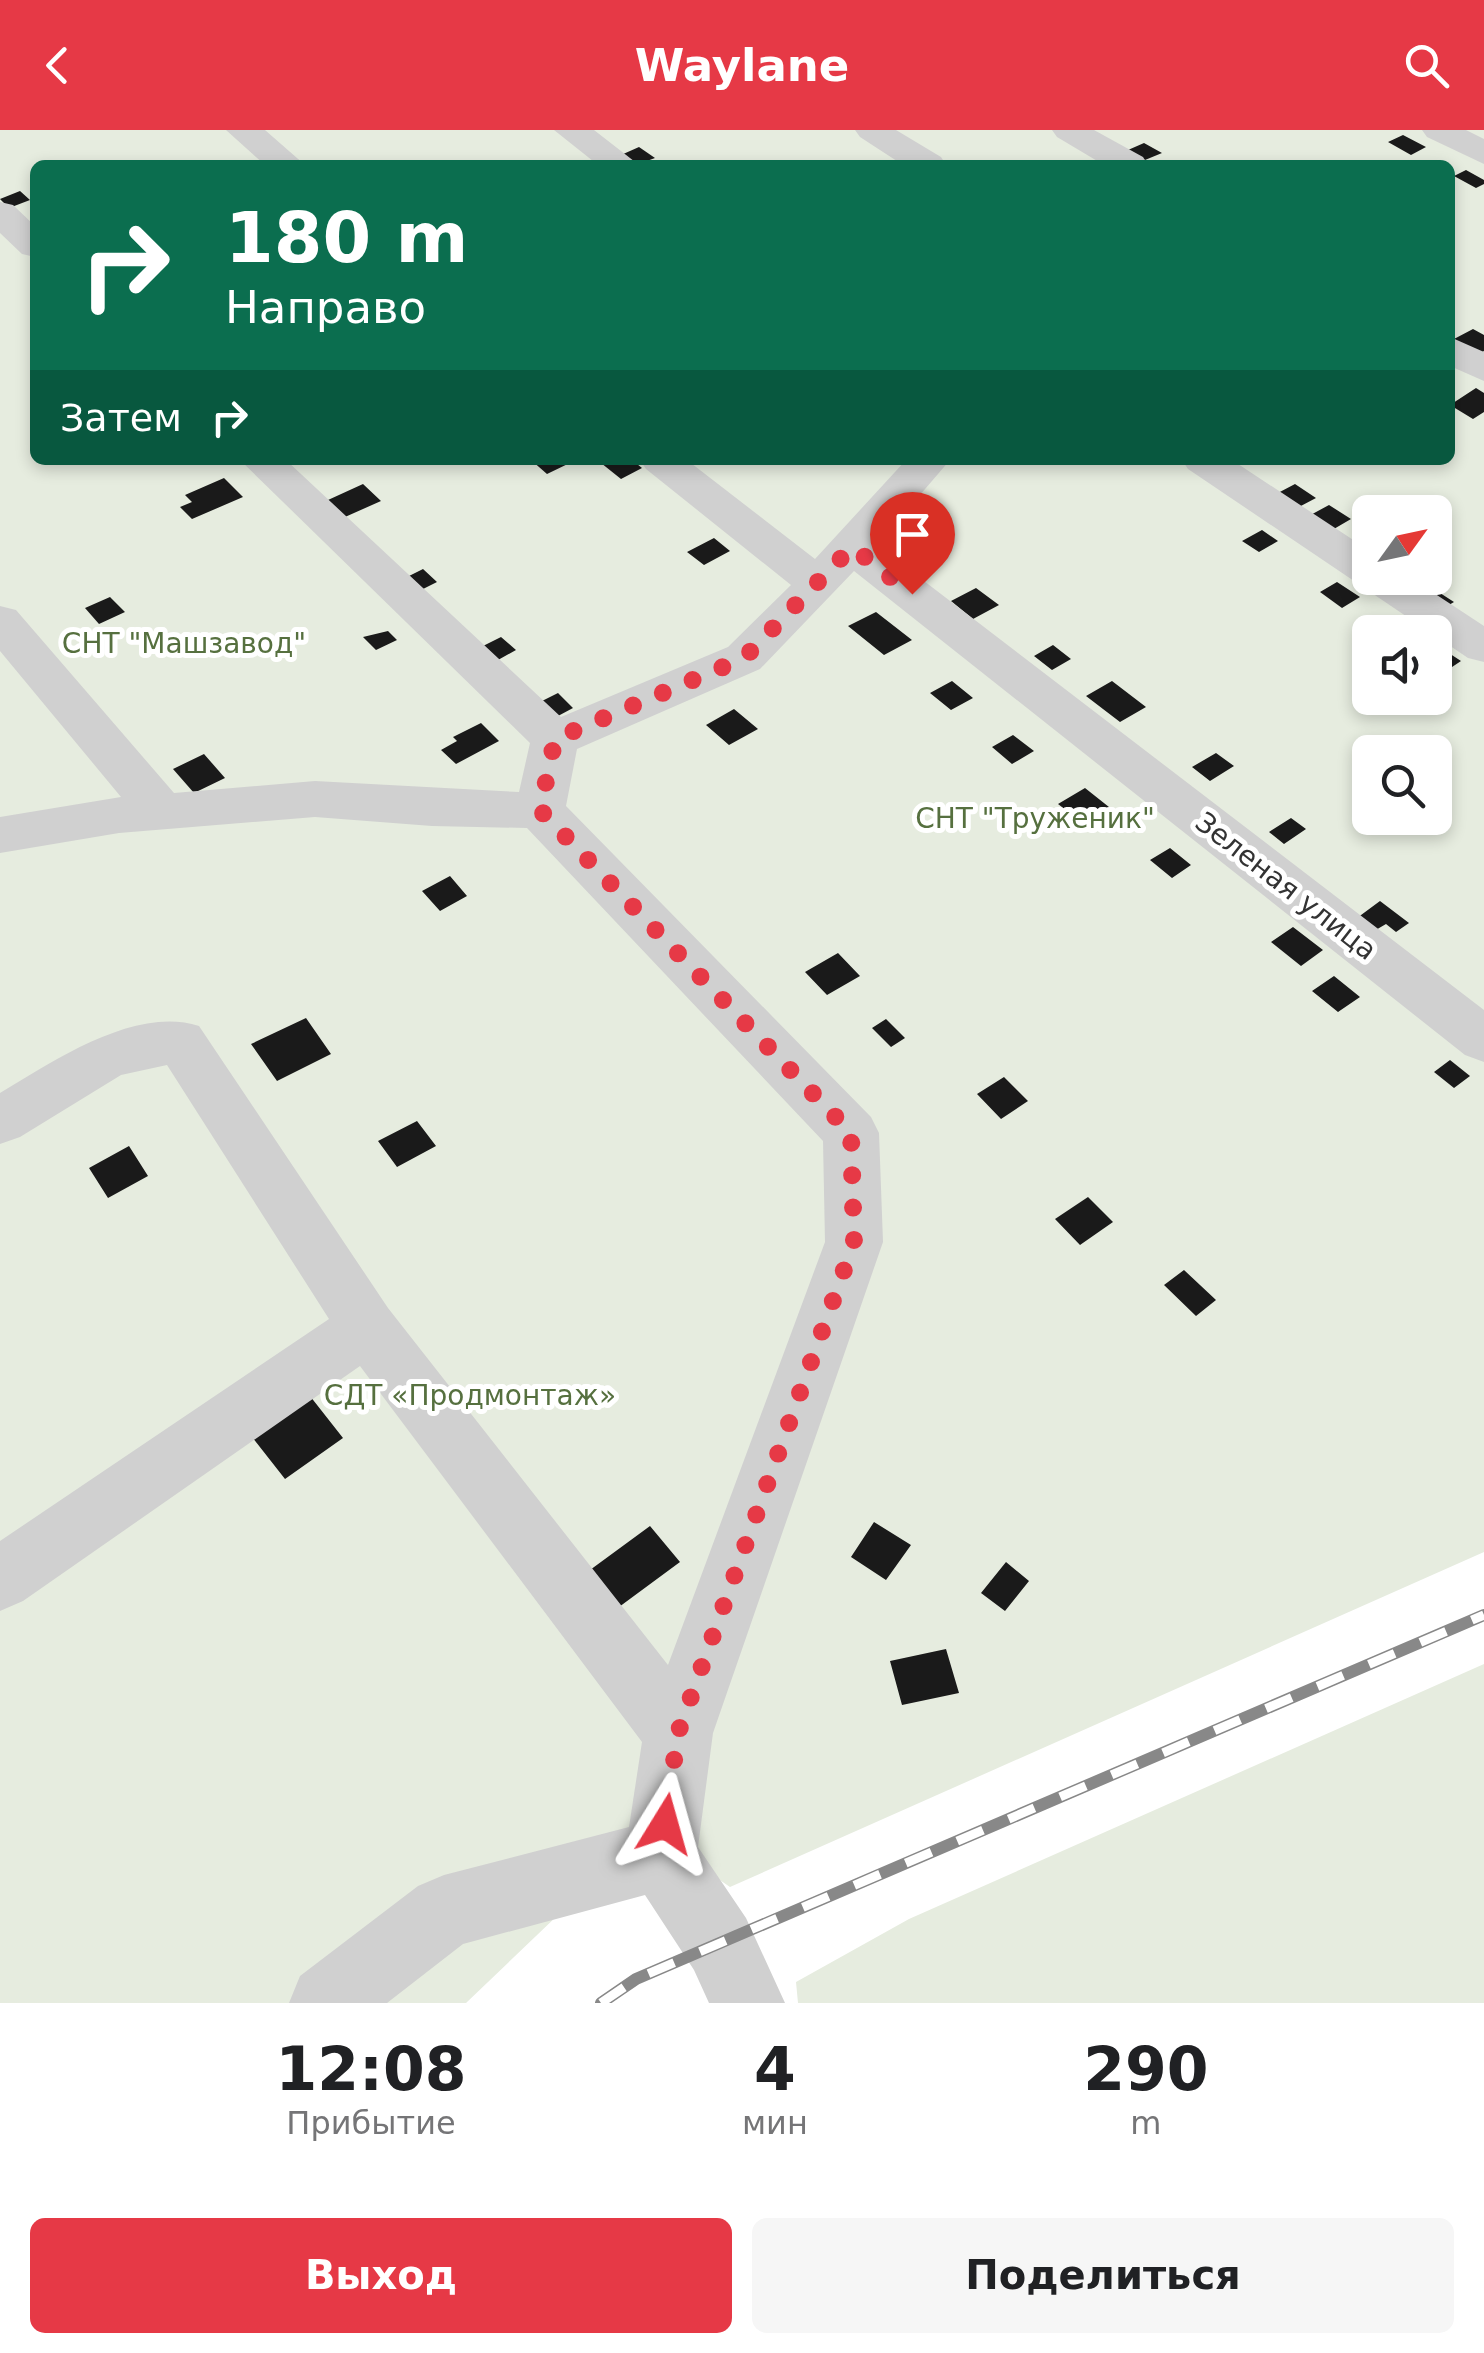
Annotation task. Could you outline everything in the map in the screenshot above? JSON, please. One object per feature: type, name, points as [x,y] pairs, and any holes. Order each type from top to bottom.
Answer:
[{"type":"street","points":[[243,130],[281,160]]},
{"type":"street","points":[[570,130],[615,160]]},
{"type":"street","points":[[872,130],[920,160]]},
{"type":"street","points":[[1069,130],[1121,160]]},
{"type":"street","points":[[1439,130],[1484,153]]},
{"type":"street","points":[[0,213],[30,241]]},
{"type":"street","points":[[1455,352],[1484,368]]},
{"type":"street","points":[[266,465],[555,739]]},
{"type":"street","points":[[667,465],[818,584]]},
{"type":"street","points":[[555,739],[744,658],[818,584],[925,465]]},
{"type":"street","points":[[1211,465],[1352,559]]},
{"type":"street","name":"Зеленая улица","points":[[852,547],[1484,1040]]},
{"type":"street","points":[[1406,595],[1484,647]]},
{"type":"street","points":[[0,620],[162,812]]},
{"type":"street","points":[[540,810],[555,739]]},
{"type":"street","points":[[0,836],[162,812],[316,799],[432,808],[540,810],[851,1133],[854,1242],[678,1733],[661,1855],[734,1973]]},
{"type":"street","points":[[0,1121],[107,1056],[180,1041],[367,1327],[678,1733]]},
{"type":"street","points":[[0,1580],[367,1327]]},
{"type":"street","points":[[327,2003],[444,1912],[661,1855]]},
{"type":"green space","points":[[0,130],[1484,130],[1484,1552],[730,1887],[647,1830],[466,2003],[0,2003]]},
{"type":"green space","points":[[1484,1664],[1484,2003],[798,2003],[796,1982],[909,1919]]},
{"type":"building","points":[[1403,135],[1426,147],[1411,155],[1388,142]]},
{"type":"building","points":[[1144,143],[1162,153],[1145,160],[1128,150]]},
{"type":"building","points":[[639,147],[655,158],[628,160],[621,155]]},
{"type":"building","points":[[1466,170],[1484,180],[1484,184],[1476,188],[1455,176]]},
{"type":"building","points":[[20,191],[30,200],[9,208],[0,199]]},
{"type":"building","points":[[1473,329],[1484,335],[1484,351],[1479,354],[1455,338]]},
{"type":"building","points":[[1476,388],[1484,393],[1484,412],[1473,419],[1455,408],[1455,402]]},
{"type":"building","points":[[537,465],[566,465],[547,474]]},
{"type":"building","points":[[604,465],[642,468],[621,479]]},
{"type":"building","points":[[224,478],[243,497],[192,519],[180,507],[192,502],[185,495]]},
{"type":"building","points":[[363,484],[381,501],[345,517],[328,500]]},
{"type":"building","points":[[1295,484],[1316,498],[1297,508],[1276,494]]},
{"type":"building","points":[[1329,505],[1351,519],[1327,533],[1305,518]]},
{"type":"building","points":[[1262,530],[1278,541],[1259,552],[1242,541]]},
{"type":"building","points":[[714,538],[730,551],[704,565],[687,552]]},
{"type":"building","points":[[924,545],[939,557],[919,568],[904,556]]},
{"type":"building","points":[[423,569],[437,582],[423,589],[409,576]]},
{"type":"building","points":[[1337,582],[1360,597],[1342,608],[1320,592]]},
{"type":"building","points":[[976,588],[999,605],[973,619],[951,601]]},
{"type":"building","points":[[1421,595],[1443,595],[1454,602],[1442,609]]},
{"type":"building","points":[[110,597],[125,612],[99,624],[85,608]]},
{"type":"building","points":[[876,612],[912,640],[884,655],[848,626]]},
{"type":"building","points":[[388,631],[397,640],[376,650],[363,637]]},
{"type":"building","points":[[501,637],[516,650],[498,660],[483,646]]},
{"type":"building","points":[[1053,645],[1071,659],[1052,670],[1034,656]]},
{"type":"building","points":[[952,681],[973,698],[951,710],[930,693]]},
{"type":"building","points":[[1112,681],[1146,707],[1120,722],[1086,696]]},
{"type":"building","points":[[558,693],[573,708],[558,716],[542,701]]},
{"type":"building","points":[[734,709],[758,729],[729,745],[706,725]]},
{"type":"building","points":[[481,723],[499,741],[456,764],[441,750],[457,741],[453,737]]},
{"type":"building","points":[[1013,735],[1034,751],[1012,764],[992,747]]},
{"type":"building","points":[[1216,753],[1234,766],[1210,781],[1192,767]]},
{"type":"building","points":[[204,754],[225,778],[194,793],[173,769]]},
{"type":"building","points":[[1085,788],[1114,811],[1088,827],[1058,804]]},
{"type":"building","points":[[1291,818],[1306,829],[1284,844],[1269,832]]},
{"type":"building","points":[[1170,848],[1191,865],[1172,878],[1150,860]]},
{"type":"building","points":[[450,876],[467,896],[440,911],[422,891]]},
{"type":"building","points":[[1380,901],[1409,923],[1396,932],[1386,924],[1374,931],[1357,918]]},
{"type":"building","points":[[1293,927],[1323,950],[1301,966],[1271,942]]},
{"type":"building","points":[[838,953],[860,976],[827,995],[805,972]]},
{"type":"building","points":[[1334,976],[1360,997],[1338,1012],[1312,991]]},
{"type":"building","points":[[306,1018],[331,1054],[277,1081],[251,1044]]},
{"type":"building","points":[[886,1019],[905,1038],[891,1047],[872,1028]]},
{"type":"building","points":[[1450,1060],[1470,1076],[1454,1088],[1434,1072]]},
{"type":"building","points":[[1004,1077],[1028,1101],[1001,1119],[977,1094]]},
{"type":"building","points":[[417,1121],[436,1146],[397,1167],[378,1141]]},
{"type":"building","points":[[129,1146],[148,1176],[108,1198],[89,1168]]},
{"type":"building","points":[[1088,1197],[1113,1222],[1080,1245],[1055,1219]]},
{"type":"building","points":[[1184,1270],[1216,1300],[1196,1316],[1164,1285]]},
{"type":"building","points":[[310,1396],[343,1438],[285,1479],[252,1437]]},
{"type":"building","points":[[874,1522],[911,1545],[886,1580],[851,1557]]},
{"type":"building","points":[[650,1526],[680,1562],[619,1607],[590,1570]]},
{"type":"building","points":[[1006,1562],[1029,1581],[1005,1611],[981,1593]]},
{"type":"building","points":[[946,1649],[959,1693],[902,1705],[890,1661]]},
{"type":"railway","points":[[601,2003],[636,1979],[1484,1615]]},
{"type":"route","points":[[665,1824],[678,1733],[854,1242],[851,1133],[540,810],[555,739],[744,658],[852,547],[912,594]]},
{"type":"park label","name":"СНТ \"Машзавод\"","points":[[184,643]]},
{"type":"park label","name":"СНТ \"Труженик\"","points":[[1035,818]]},
{"type":"park label","name":"СДТ «Продмонтаж»","points":[[470,1395]]}]
